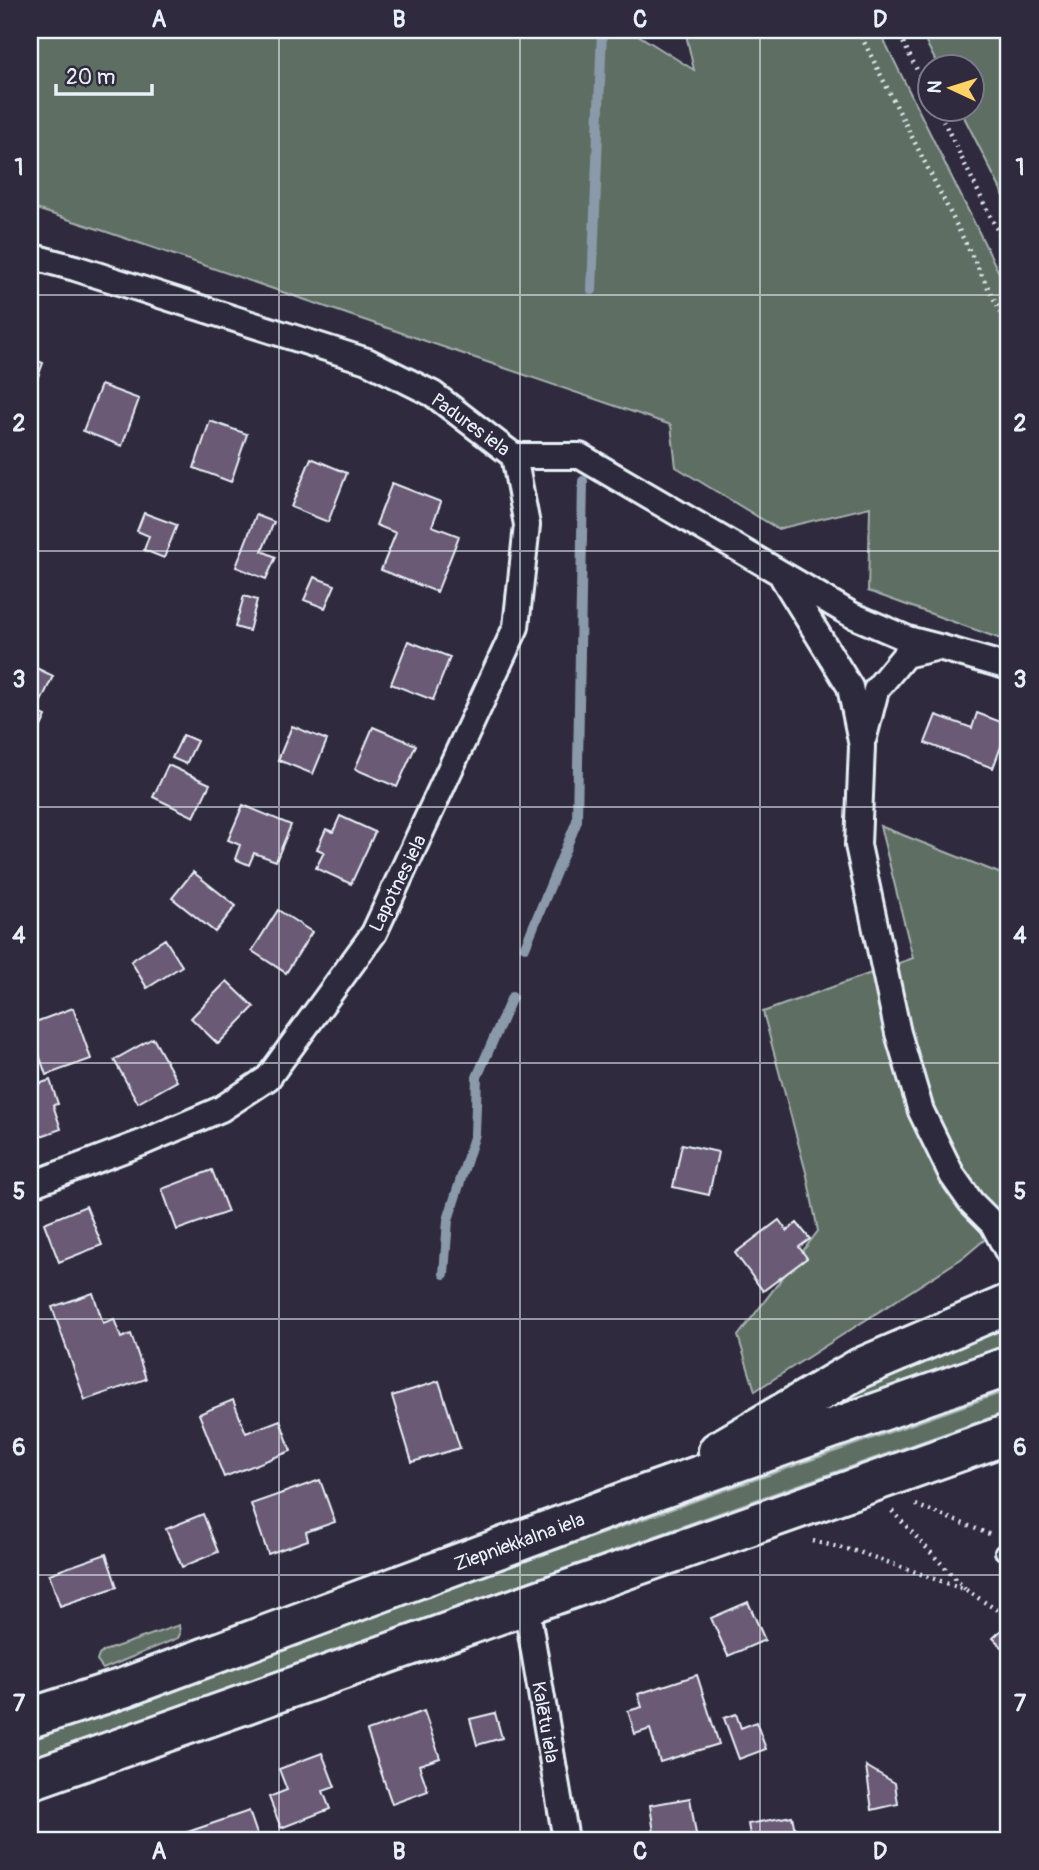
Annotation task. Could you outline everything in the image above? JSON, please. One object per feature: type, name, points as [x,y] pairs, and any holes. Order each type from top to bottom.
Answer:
[{"type":"highway","points":[[638,1497],[860,1368],[1009,1304]]},
{"type":"highway","name":"Ziepniekkalna iela","points":[[30,1718],[123,1688],[638,1497],[1009,1366]]},
{"type":"highway","points":[[30,1780],[1009,1434]]},
{"type":"street","name":"Padures iela","points":[[30,256],[367,361],[433,394],[514,457],[580,456],[852,615],[908,639],[1009,667]]},
{"type":"street","name":"Lapotnes iela","points":[[30,1185],[144,1142],[221,1109],[268,1077],[374,933],[516,627],[527,525],[514,457]]},
{"type":"street","points":[[782,575],[850,687],[862,746]]},
{"type":"street","points":[[939,647],[905,656],[876,690],[862,746],[858,845],[898,1033],[922,1111],[952,1175],[971,1202],[993,1224],[1009,1254]]},
{"type":"street","name":"Kalētu iela","points":[[526,1604],[566,1840]]},
{"type":"path","points":[[858,30],[1009,329]]},
{"type":"path","points":[[897,30],[916,68]]},
{"type":"path","points":[[944,122],[1009,254]]},
{"type":"path","points":[[912,1504],[989,1534],[1006,1552]]},
{"type":"path","points":[[892,1510],[966,1590]]},
{"type":"path","points":[[805,1539],[859,1552],[966,1590],[1009,1618]]},
{"type":"green space","points":[[30,30],[630,30],[694,70],[685,30],[879,30],[916,105],[916,122],[924,122],[1009,293],[1009,642],[868,591],[870,507],[778,529],[676,467],[671,425],[30,207]]},
{"type":"green space","points":[[920,30],[1009,30],[1009,206],[967,122],[986,122],[986,52],[931,52]]},
{"type":"green space","points":[[880,826],[1009,877],[1009,1219],[964,1257],[755,1391],[738,1336],[818,1231],[807,1176],[763,1012],[913,958]]},
{"type":"green space","points":[[1009,1320],[1009,1350],[834,1411],[830,1402]]},
{"type":"green space","points":[[1009,1390],[1009,1411],[30,1760],[30,1736]]},
{"type":"green space","points":[[179,1625],[178,1638],[103,1669],[97,1661],[104,1651]]},
{"type":"building","points":[[30,358],[43,363],[30,398]]},
{"type":"building","points":[[101,385],[139,399],[122,446],[83,431]]},
{"type":"building","points":[[210,421],[247,434],[231,482],[194,468]]},
{"type":"building","points":[[311,458],[347,473],[328,522],[291,507]]},
{"type":"building","points":[[392,483],[441,502],[432,526],[459,536],[437,592],[381,570],[396,533],[376,525]]},
{"type":"building","points":[[144,513],[177,525],[164,558],[144,550],[149,536],[137,531]]},
{"type":"building","points":[[256,515],[274,522],[262,551],[276,557],[266,579],[236,567]]},
{"type":"building","points":[[314,577],[335,585],[325,608],[304,600]]},
{"type":"building","points":[[244,596],[257,600],[249,631],[235,627]]},
{"type":"building","points":[[408,641],[450,657],[433,700],[391,684]]},
{"type":"building","points":[[30,665],[53,676],[36,712],[46,716],[37,735],[30,731]]},
{"type":"building","points":[[977,713],[1009,725],[993,768],[925,743],[936,715],[972,728]]},
{"type":"building","points":[[292,726],[327,740],[313,774],[278,760]]},
{"type":"building","points":[[373,727],[416,745],[397,787],[355,769]]},
{"type":"building","points":[[183,735],[197,741],[186,764],[172,758]]},
{"type":"building","points":[[168,765],[210,784],[194,817],[153,797]]},
{"type":"building","points":[[243,805],[291,825],[276,861],[254,853],[249,865],[235,859],[240,845],[228,840]]},
{"type":"building","points":[[340,816],[375,832],[351,884],[316,868],[324,852],[317,849],[326,829],[333,832]]},
{"type":"building","points":[[193,872],[236,906],[215,932],[172,898]]},
{"type":"building","points":[[278,910],[312,932],[286,973],[252,951]]},
{"type":"building","points":[[165,939],[182,966],[147,988],[131,961]]},
{"type":"building","points":[[227,981],[254,1007],[218,1044],[191,1018]]},
{"type":"building","points":[[73,1008],[91,1059],[46,1075],[30,1024]]},
{"type":"building","points":[[153,1038],[177,1081],[138,1103],[114,1060]]},
{"type":"building","points":[[50,1080],[58,1104],[53,1105],[61,1129],[30,1140],[30,1087]]},
{"type":"building","points":[[682,1144],[718,1152],[709,1195],[673,1187]]},
{"type":"building","points":[[212,1170],[228,1212],[177,1230],[162,1189]]},
{"type":"building","points":[[86,1206],[102,1245],[59,1262],[44,1223]]},
{"type":"building","points":[[779,1220],[787,1231],[797,1223],[810,1239],[799,1247],[807,1258],[763,1291],[735,1253]]},
{"type":"building","points":[[93,1293],[103,1323],[114,1319],[121,1338],[131,1334],[146,1379],[85,1400],[52,1307]]},
{"type":"building","points":[[439,1381],[460,1448],[412,1462],[392,1396]]},
{"type":"building","points":[[233,1400],[246,1433],[280,1420],[291,1451],[224,1477],[199,1414]]},
{"type":"building","points":[[320,1480],[335,1522],[306,1532],[308,1540],[268,1554],[251,1504]]},
{"type":"building","points":[[203,1514],[218,1552],[182,1567],[166,1529]]},
{"type":"building","points":[[106,1554],[117,1587],[60,1606],[49,1574]]},
{"type":"building","points":[[748,1602],[765,1640],[728,1656],[711,1618]]},
{"type":"building","points":[[1007,1625],[1009,1646],[1005,1650],[993,1638]]},
{"type":"building","points":[[697,1675],[719,1744],[660,1762],[650,1729],[635,1734],[628,1711],[642,1707],[638,1694]]},
{"type":"building","points":[[424,1711],[440,1758],[419,1765],[428,1791],[392,1804],[367,1731]]},
{"type":"building","points":[[495,1713],[502,1738],[477,1745],[470,1719]]},
{"type":"building","points":[[736,1714],[741,1728],[756,1722],[766,1749],[739,1759],[724,1718]]},
{"type":"building","points":[[322,1753],[335,1787],[323,1791],[330,1809],[281,1828],[269,1797],[287,1790],[279,1769]]},
{"type":"building","points":[[866,1766],[895,1783],[898,1804],[872,1810]]},
{"type":"building","points":[[690,1798],[697,1840],[655,1840],[650,1805]]},
{"type":"building","points":[[249,1811],[259,1840],[180,1840],[179,1835]]},
{"type":"building","points":[[792,1816],[797,1840],[751,1840],[748,1824]]},
{"type":"waterway","points":[[592,290],[602,30]]},
{"type":"waterway","points":[[525,947],[577,821],[583,481]]},
{"type":"waterway","points":[[444,1274],[448,1220],[475,1134],[477,1077],[512,997]]}]
